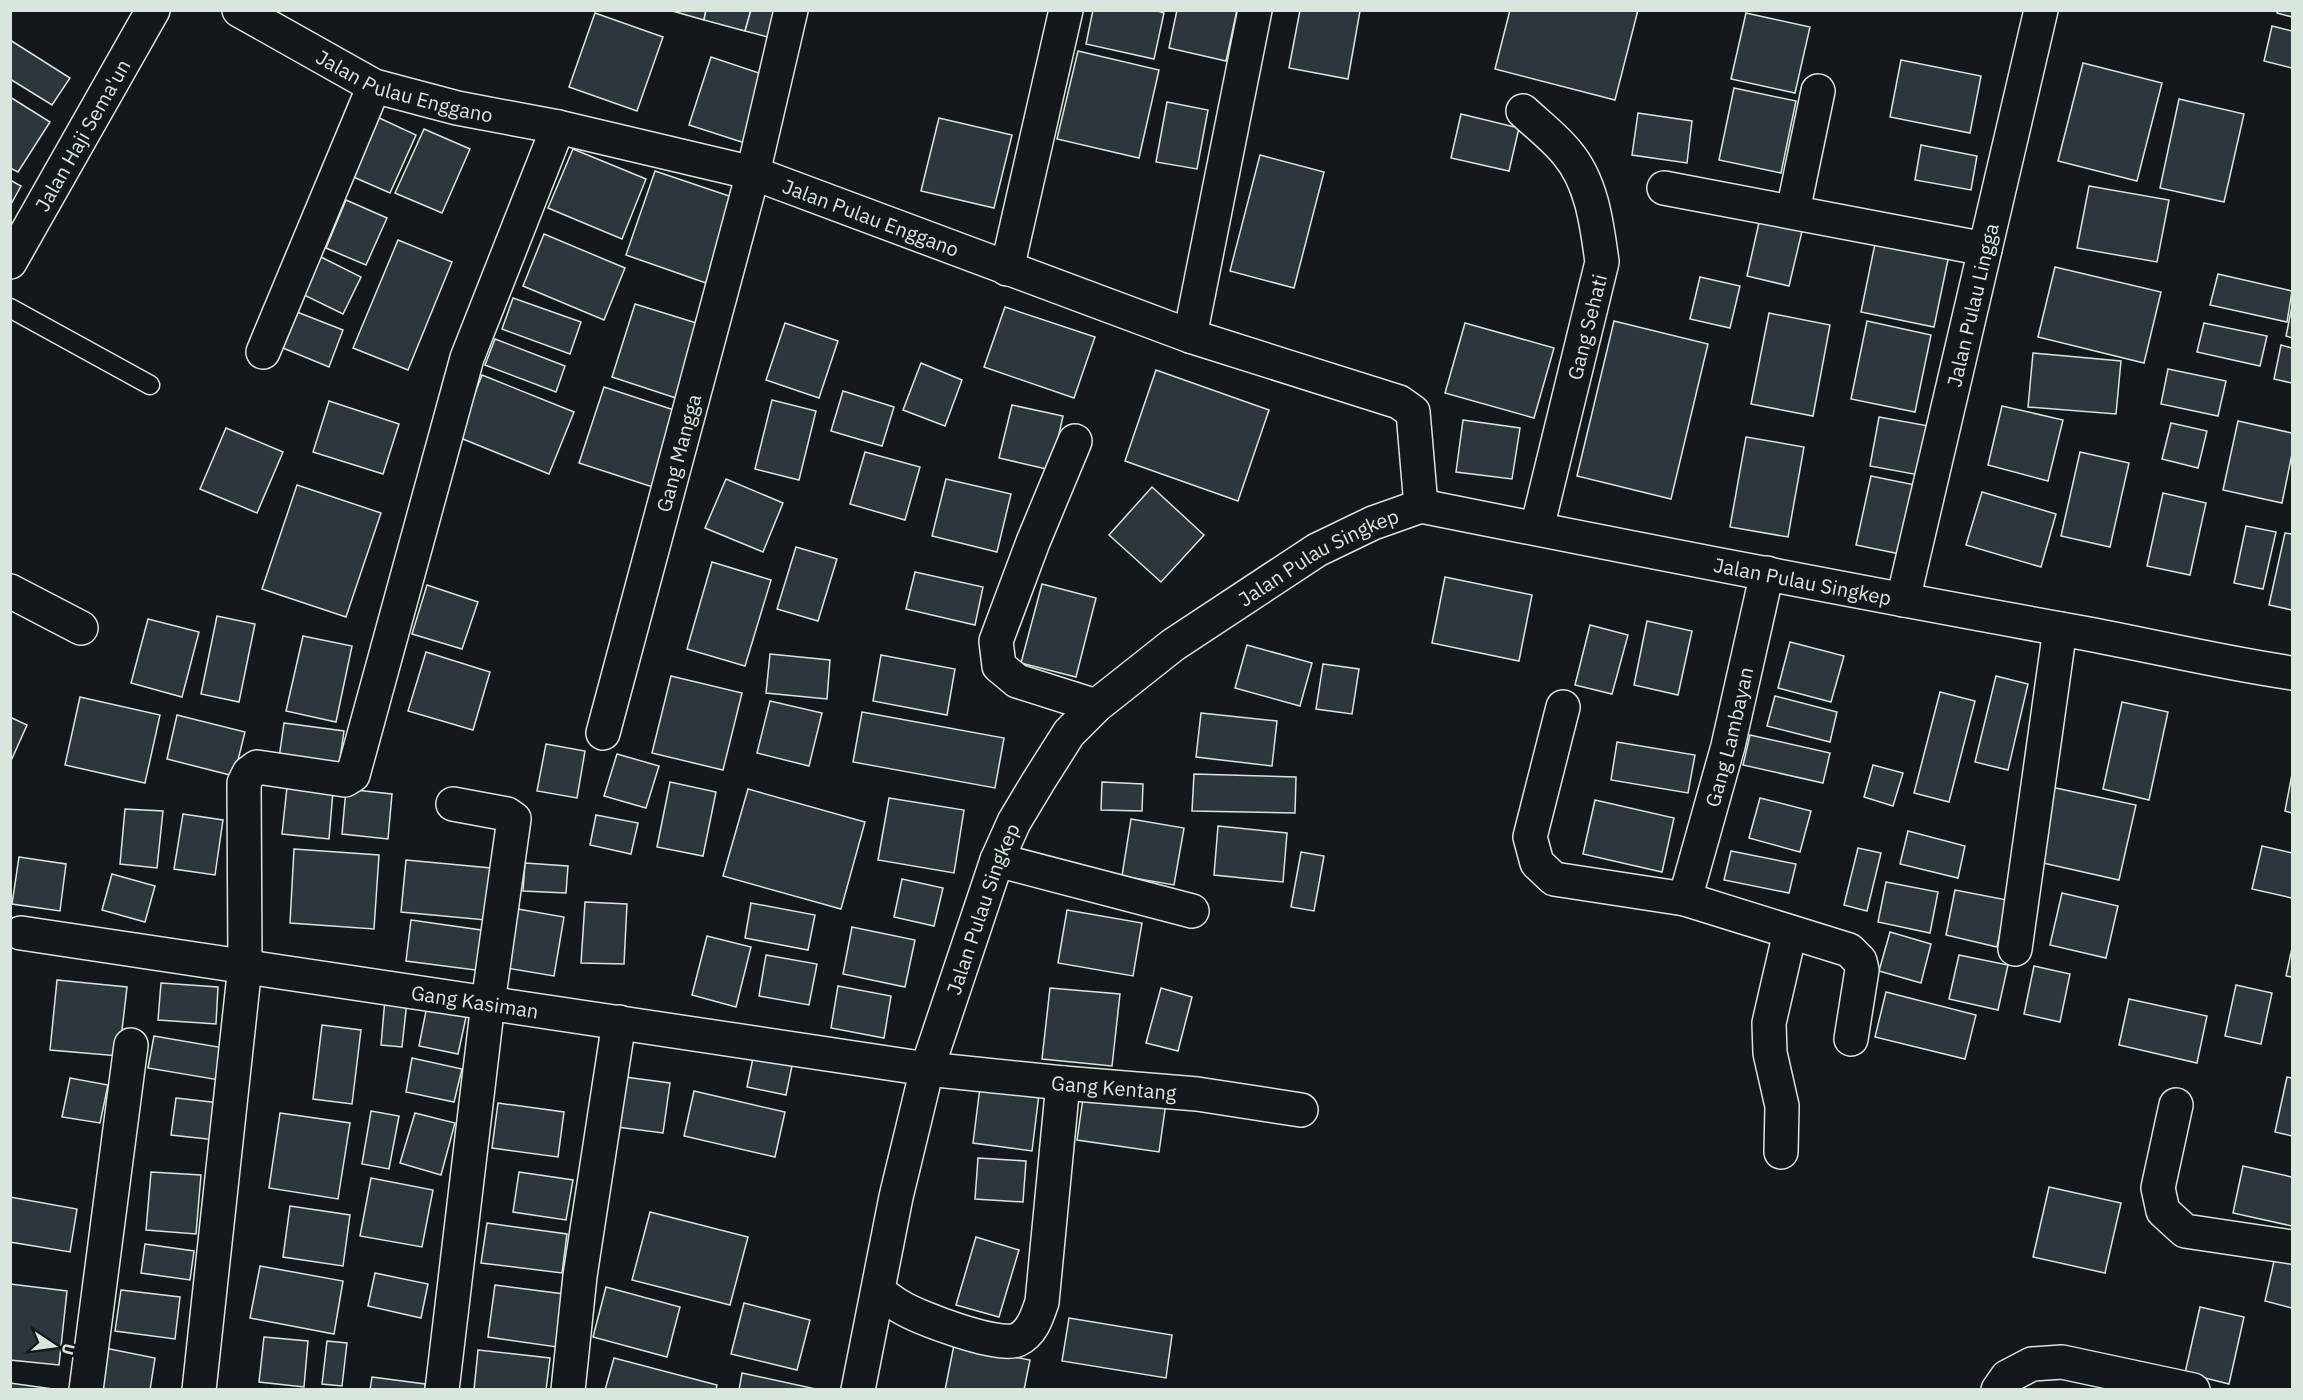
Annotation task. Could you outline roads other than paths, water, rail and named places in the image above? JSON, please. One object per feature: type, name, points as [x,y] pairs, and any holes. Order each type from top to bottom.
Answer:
[{"type":"street","name":"Jalan Haji Sema'un","points":[[10,262],[153,10]]},
{"type":"street","name":"Jalan Pulau Enggano","points":[[239,10],[374,86],[457,108],[558,127],[753,173],[1190,336],[1399,402],[1413,412],[1421,506]]},
{"type":"street","name":"Gang Mangga","points":[[603,733],[753,173],[791,10]]},
{"type":"street","points":[[1007,268],[1066,10]]},
{"type":"street","points":[[1190,336],[1255,10]]},
{"type":"street","name":"Jalan Pulau Lingga","points":[[1903,600],[2042,10]]},
{"type":"street","points":[[263,352],[374,86]]},
{"type":"street","points":[[1793,211],[1818,91]]},
{"type":"street","name":"Gang Sehati","points":[[1523,111],[1568,153],[1581,174],[1596,218],[1602,262],[1537,528]]},
{"type":"street","points":[[199,1389],[245,966],[244,783],[249,773],[257,767],[345,780],[353,775],[467,358],[558,127]]},
{"type":"street","points":[[1664,188],[1985,249]]},
{"type":"street","points":[[1075,441],[996,641],[999,666],[1017,681],[1096,706]]},
{"type":"street","name":"Jalan Pulau Singkep","points":[[858,1389],[896,1197],[927,1069],[997,861],[1014,822],[1069,733],[1096,706],[1173,645],[1317,550],[1373,523],[1421,506],[2292,674]]},
{"type":"street","name":"Gang Lambayan","points":[[1685,899],[1728,746],[1767,573]]},
{"type":"street","points":[[10,591],[81,628]]},
{"type":"street","points":[[2015,949],[2060,629]]},
{"type":"street","points":[[1563,707],[1530,837],[1537,863],[1554,879],[1685,899],[1849,950],[1860,961],[1862,970],[1851,1039]]},
{"type":"street","points":[[442,1389],[488,1003],[514,819],[507,814],[453,804]]},
{"type":"street","points":[[997,861],[1192,911]]},
{"type":"street","points":[[1781,1152],[1782,1106],[1770,1053],[1769,1023],[1790,932]]},
{"type":"street","name":"Gang Kasiman","points":[[21,933],[927,1069]]},
{"type":"street","points":[[568,1389],[580,1276],[619,1022]]},
{"type":"street","points":[[86,1389],[131,1045]]},
{"type":"street","name":"Gang Kentang","points":[[927,1069],[1197,1094],[1301,1110]]},
{"type":"street","points":[[878,1291],[901,1308],[928,1320],[996,1341],[1016,1340],[1034,1325],[1042,1302],[1063,1083]]},
{"type":"street","points":[[2176,1105],[2158,1188],[2163,1211],[2185,1231],[2292,1247]]},
{"type":"street","points":[[1998,1389],[2007,1377],[2032,1364],[2062,1362],[2193,1389]]},
{"type":"lane","points":[[10,308],[150,384]]}]
